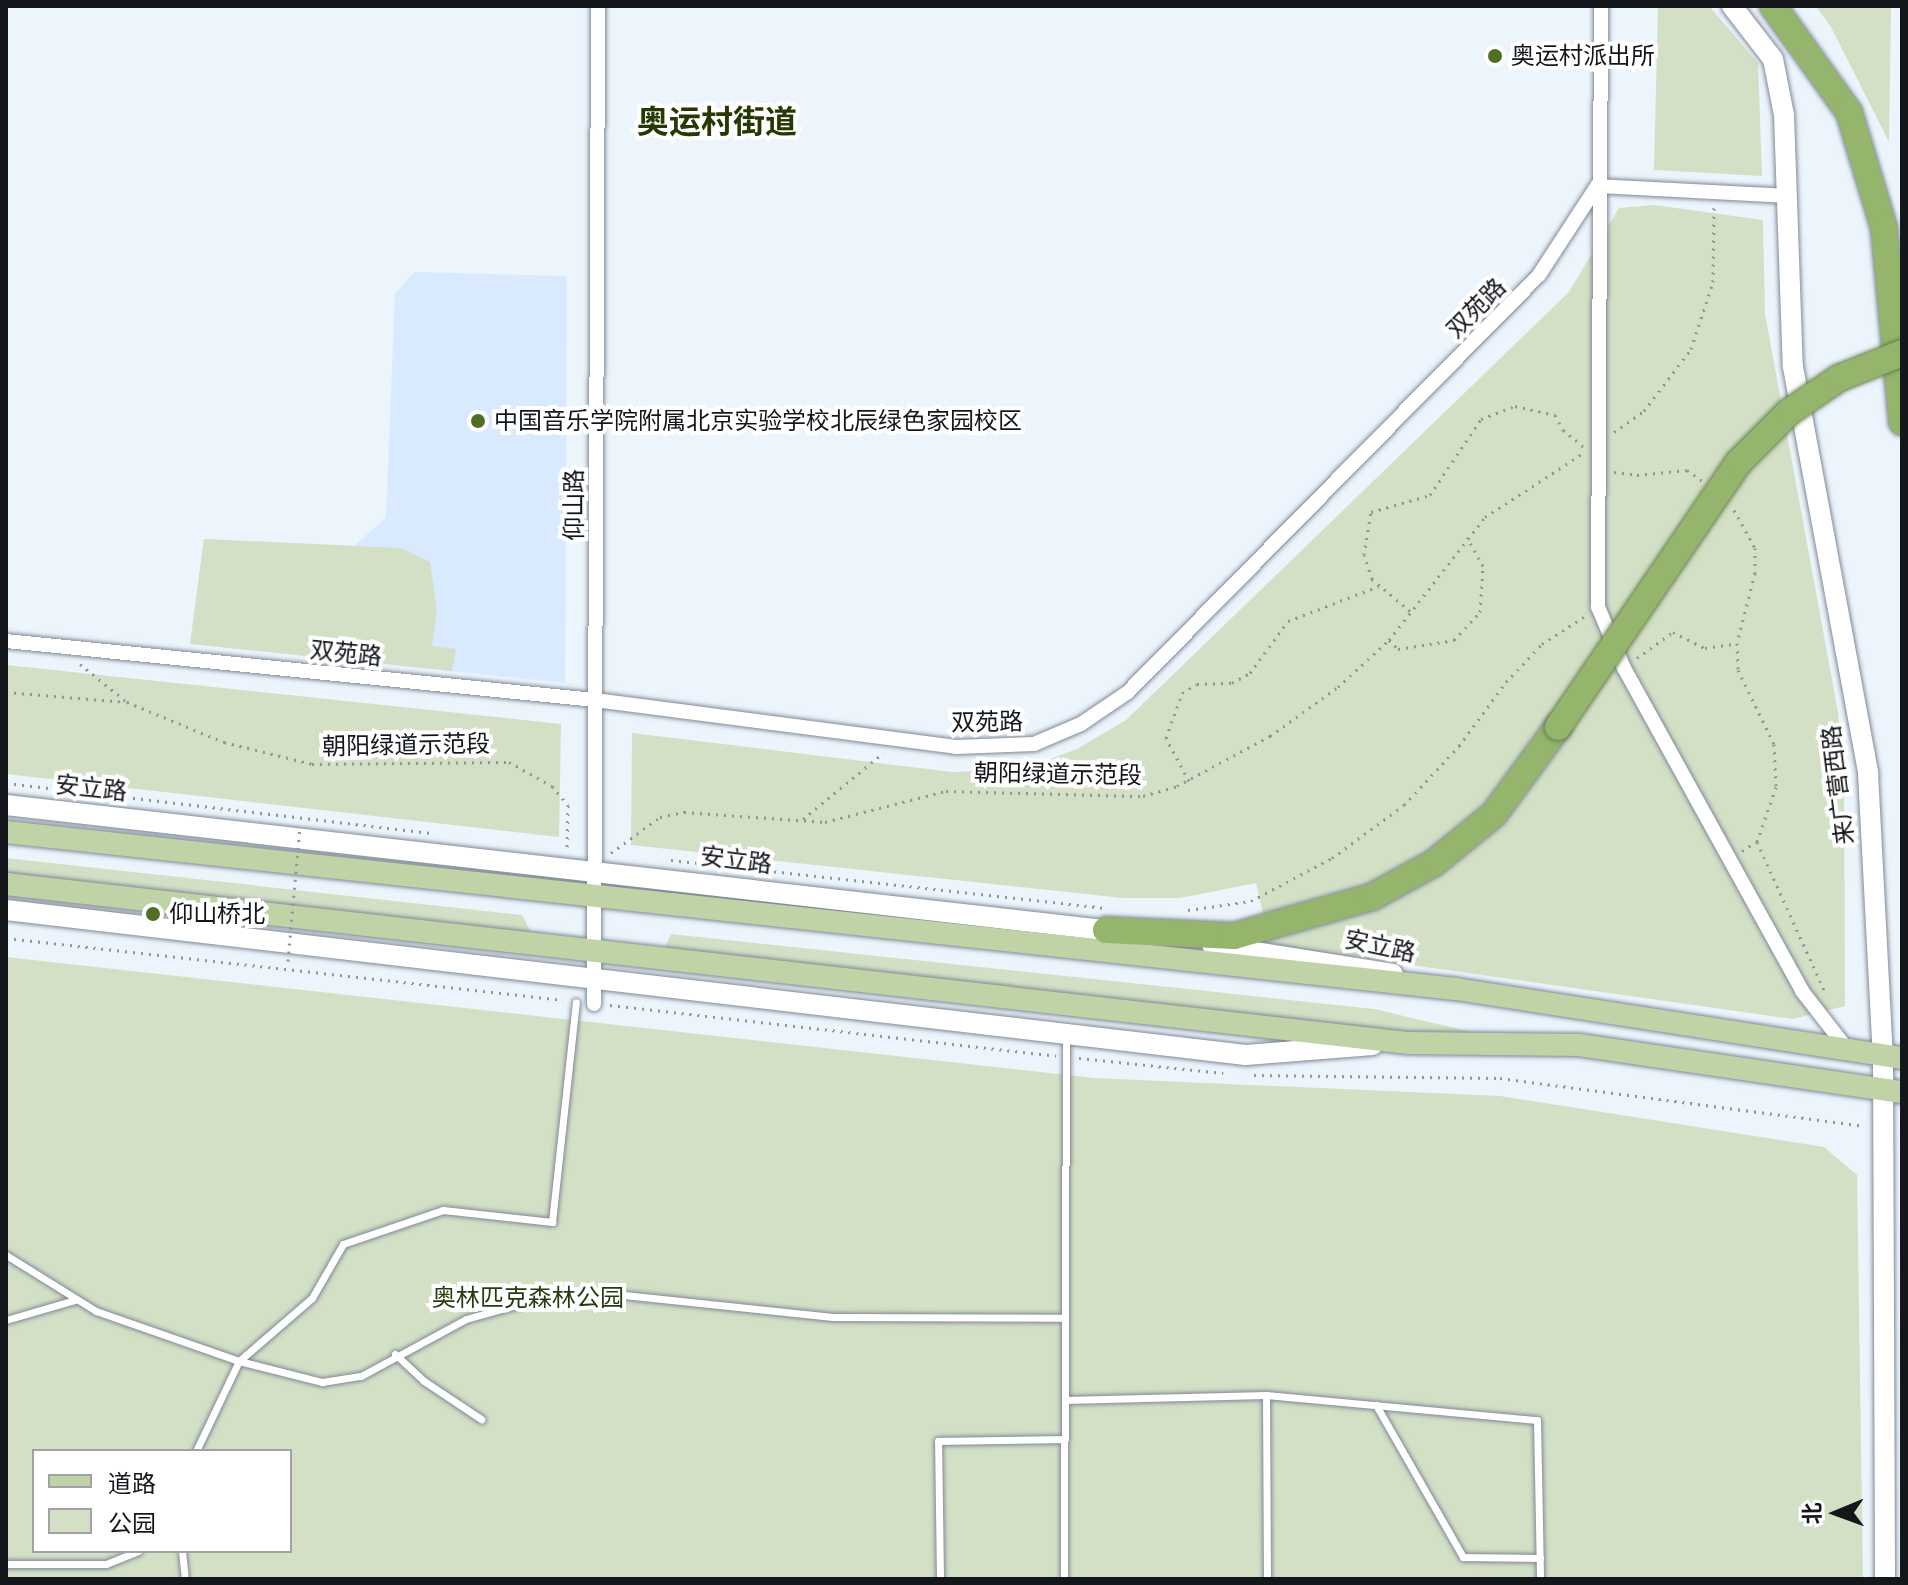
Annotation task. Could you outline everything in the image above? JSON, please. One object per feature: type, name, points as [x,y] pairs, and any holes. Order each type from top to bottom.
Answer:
[{"type":"highway","points":[[1773,6],[1849,112],[1884,228],[1902,422]]},
{"type":"highway","points":[[1106,919],[1234,936],[1290,924],[1372,897],[1434,863],[1494,814],[1558,727],[1739,462],[1789,412],[1839,378],[1902,353]]},
{"type":"main road","name":"安立路","points":[[6,832],[1456,989],[1892,1057]]},
{"type":"main road","points":[[6,884],[594,948],[1409,1043],[1579,1045],[1892,1090]]},
{"type":"street","name":"仰山路","points":[[594,1004],[598,6]]},
{"type":"street","points":[[1601,6],[1597,186],[1598,607],[1624,668],[1802,991],[1848,1050]]},
{"type":"street","name":"来广营西路","points":[[1732,6],[1773,59],[1784,115],[1793,367],[1868,773],[1892,1057],[1893,1197],[1885,1579]]},
{"type":"street","name":"双苑路","points":[[6,641],[595,700],[896,741],[956,747],[1034,744],[1081,724],[1128,692],[1539,275],[1597,186]]},
{"type":"street","points":[[1597,186],[1787,196]]},
{"type":"street","name":"安立路","points":[[6,805],[595,860],[1106,919],[1350,964],[1456,989]]},
{"type":"street","points":[[6,910],[594,976],[1246,1055],[1409,1043]]},
{"type":"lane","points":[[197,1449],[239,1361],[312,1298],[343,1244],[443,1210],[552,1222],[576,1002]]},
{"type":"lane","points":[[1064,1579],[1067,1035]]},
{"type":"lane","points":[[6,1255],[75,1300],[239,1361],[322,1382],[361,1376],[395,1354],[466,1319],[534,1300],[605,1293],[833,1317],[1065,1318]]},
{"type":"lane","points":[[6,1320],[75,1300]]},
{"type":"lane","points":[[395,1354],[424,1381],[481,1419]]},
{"type":"lane","points":[[1065,1400],[1266,1395],[1537,1420],[1540,1579]]},
{"type":"lane","points":[[1266,1395],[1267,1579]]},
{"type":"lane","points":[[1376,1405],[1463,1557],[1540,1558]]},
{"type":"lane","points":[[940,1579],[938,1441],[1065,1439]]},
{"type":"lane","points":[[6,1564],[106,1564],[133,1553]]},
{"type":"lane","points":[[182,1553],[185,1579]]},
{"type":"path","points":[[1597,454],[1611,434],[1644,411],[1691,349],[1713,282],[1716,192]]},
{"type":"path","points":[[1411,611],[1379,586],[1364,555],[1371,512],[1430,495],[1481,419],[1515,406],[1555,415],[1563,430],[1618,473],[1687,470],[1707,484]]},
{"type":"path","name":"朝阳绿道示范段","points":[[611,853],[660,817],[684,812],[825,822],[946,791],[1143,796],[1189,781],[1281,728],[1338,687],[1389,640],[1467,536],[1485,517],[1580,454],[1597,454]]},
{"type":"path","points":[[1730,506],[1755,548],[1755,573],[1737,643],[1738,670],[1774,744],[1776,787],[1757,842],[1827,997],[1828,1024]]},
{"type":"path","points":[[1389,640],[1398,649],[1454,640],[1480,612],[1483,566],[1467,536]]},
{"type":"path","points":[[1189,781],[1166,738],[1182,693],[1197,684],[1232,683],[1250,673],[1288,621],[1379,586]]},
{"type":"path","points":[[1181,912],[1251,901],[1332,858],[1404,805],[1542,644],[1598,607]]},
{"type":"path","points":[[1624,668],[1673,632],[1705,648],[1737,643]]},
{"type":"path","points":[[56,646],[127,702]]},
{"type":"path","name":"朝阳绿道示范段","points":[[6,692],[127,702],[224,742],[283,759],[352,765],[464,759],[509,762],[552,786],[568,805],[567,848]]},
{"type":"path","points":[[803,819],[896,741]]},
{"type":"path","points":[[6,783],[447,834]]},
{"type":"path","points":[[288,961],[300,826]]},
{"type":"path","points":[[552,846],[567,848],[595,860],[611,853],[626,855]]},
{"type":"path","points":[[656,858],[1106,919]]},
{"type":"path","points":[[241,964],[242,956]]},
{"type":"path","points":[[361,978],[362,969]]},
{"type":"shaded area","name":"中国音乐学院附属北京实验学校北辰绿色家园校区","points":[[414,272],[567,276],[565,683],[190,644],[204,539],[354,546],[386,518],[395,294]]},
{"type":"green space","points":[[1658,6],[1709,6],[1758,63],[1762,176],[1654,170]]},
{"type":"green space","points":[[1816,6],[1891,6],[1889,142],[1831,27]]},
{"type":"green space","points":[[1654,205],[1763,220],[1765,314],[1838,712],[1844,778],[1845,1006],[1793,1019],[1270,945],[1256,883],[1180,898],[1122,898],[631,845],[632,733],[952,772],[1020,770],[1077,749],[1126,720],[1569,292],[1619,208]]},
{"type":"green space","points":[[204,539],[401,548],[430,562],[437,609],[432,646],[456,649],[452,671],[190,644]]},
{"type":"green space","points":[[6,665],[561,724],[559,837],[6,774]]},
{"type":"green space","points":[[6,858],[522,915],[531,932],[524,945],[6,887]]},
{"type":"green space","points":[[671,934],[1374,1009],[1497,1038],[1409,1039],[674,963],[666,945]]},
{"type":"green space","name":"奥林匹克森林公园","points":[[6,957],[1094,1078],[1500,1096],[1824,1147],[1857,1175],[1863,1579],[6,1579]]},
{"type":"place","name":"奥运村派出所","points":[[1495,56]]},
{"type":"place","name":"中国音乐学院附属北京实验学校北辰绿色家园校区","points":[[478,421]]},
{"type":"place","name":"仰山桥北","points":[[153,914]]},
{"type":"district","name":"奥运村街道","points":[[717,122]]}]
